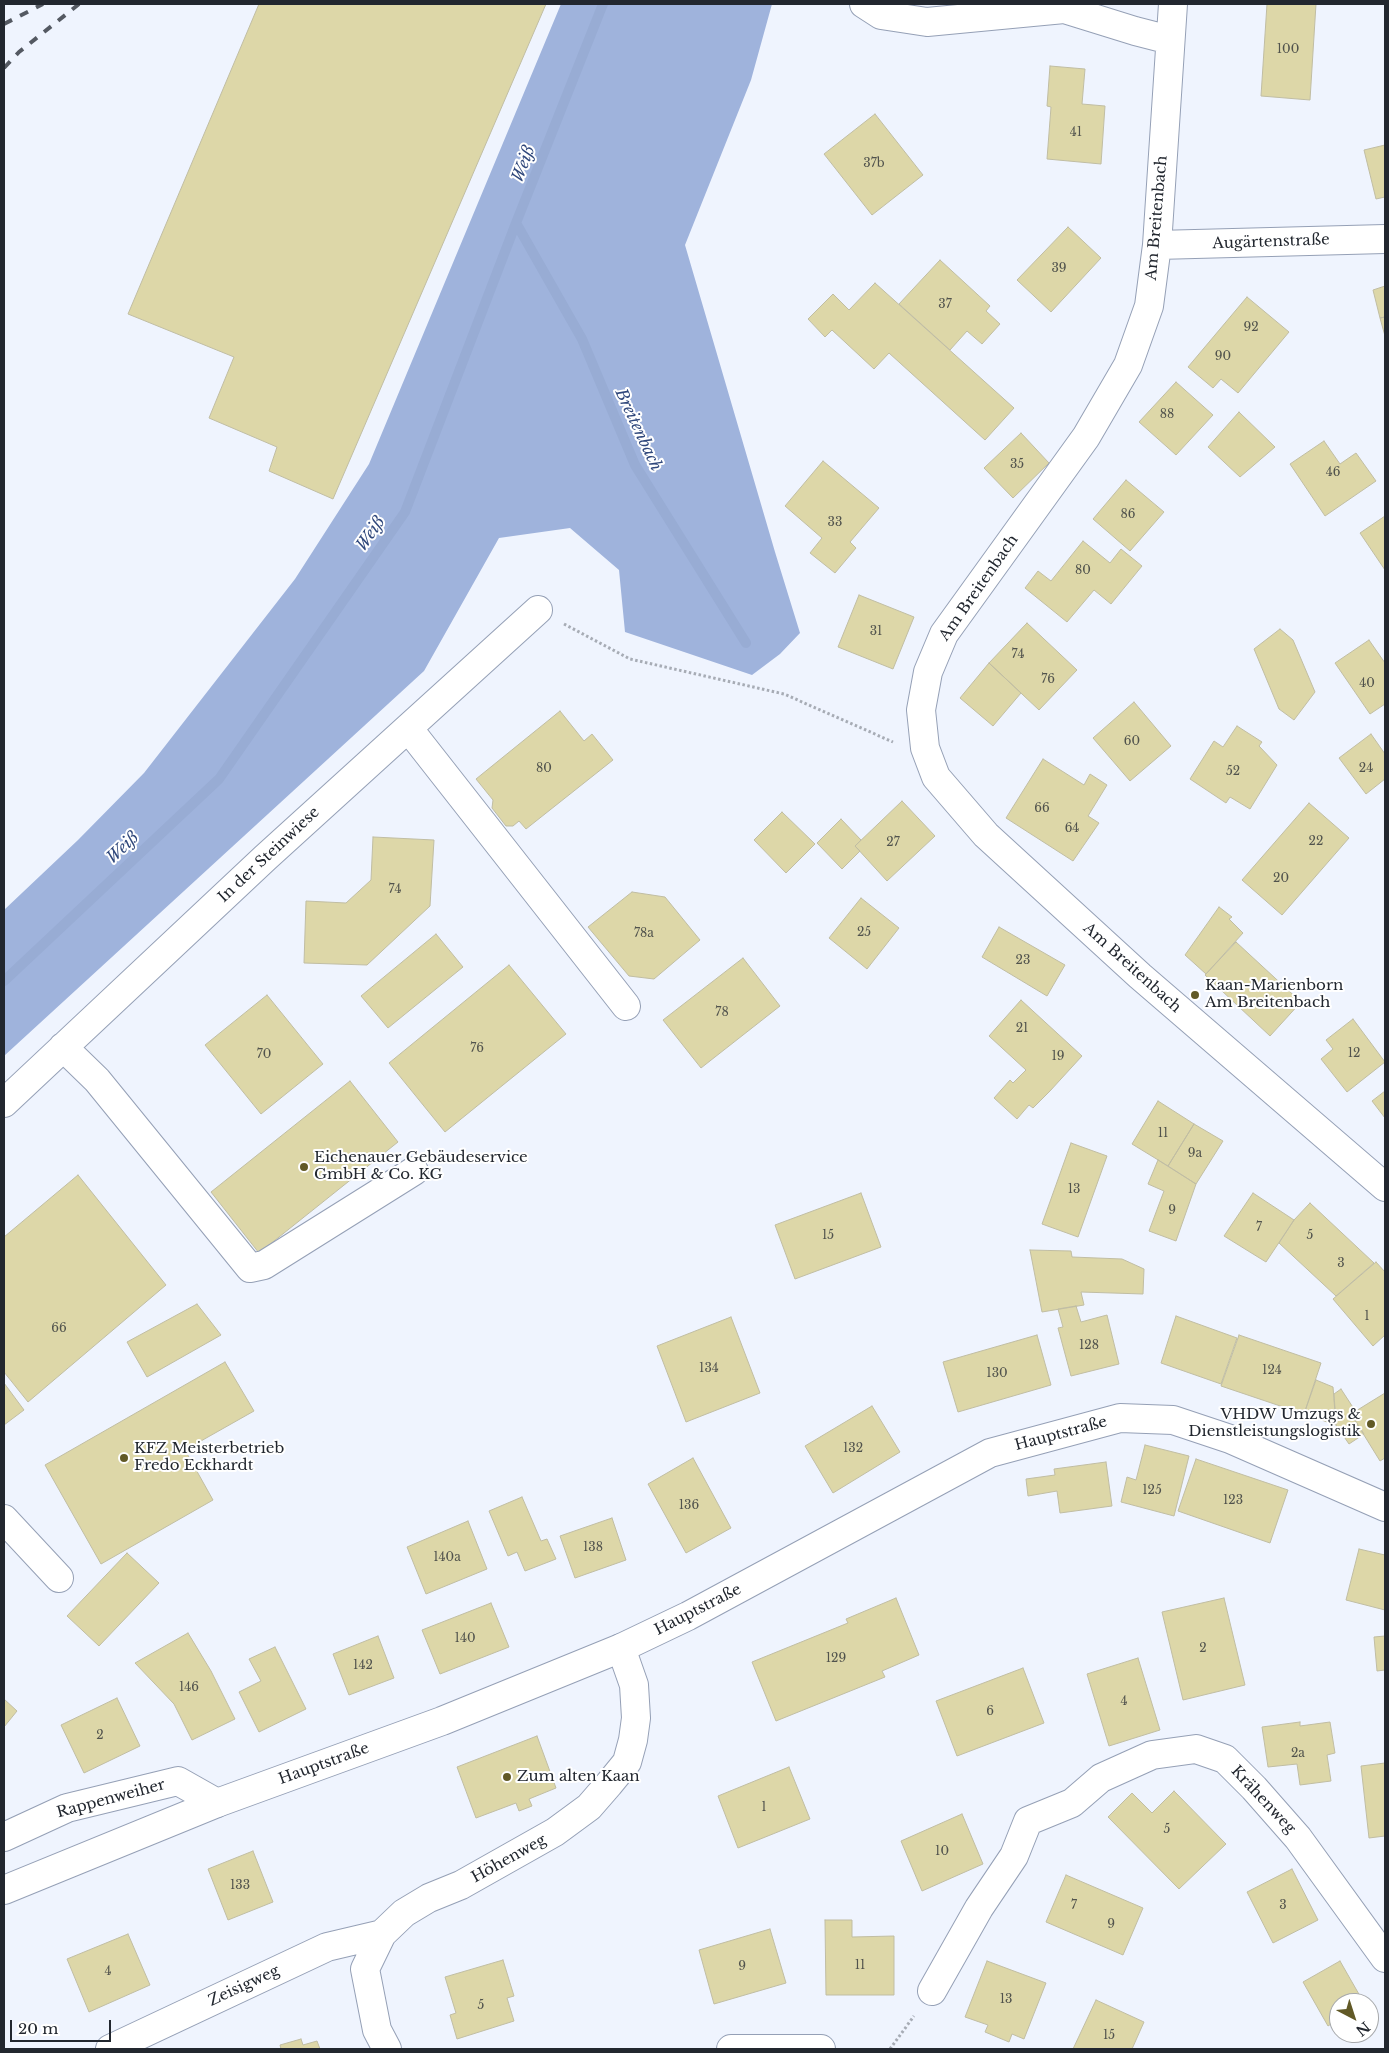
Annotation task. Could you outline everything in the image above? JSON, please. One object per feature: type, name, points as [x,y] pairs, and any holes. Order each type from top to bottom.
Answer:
[{"type":"street","points":[[864,4],[880,15],[927,22],[1063,6],[1135,31],[1170,40]]},
{"type":"street","name":"Am Breitenbach","points":[[1173,4],[1157,246],[1149,306],[1128,365],[1086,437],[944,634],[928,672],[921,710],[925,748],[936,777],[986,835],[1140,976],[1385,1187]]},
{"type":"street","name":"Augärtenstraße","points":[[1157,246],[1385,239]]},
{"type":"street","name":"In der Steinwiese","points":[[4,1103],[265,858],[538,610]]},
{"type":"street","points":[[408,728],[626,1006]]},
{"type":"street","points":[[63,1047],[97,1080],[250,1268],[264,1265],[414,1171]]},
{"type":"street","name":"Hauptstraße","points":[[4,1890],[218,1803],[442,1721],[621,1648],[688,1616],[990,1452],[1120,1418],[1173,1420],[1230,1439],[1385,1507]]},
{"type":"street","points":[[4,1519],[59,1578]]},
{"type":"street","name":"Höhenweg","points":[[387,2049],[376,2030],[365,1969],[382,1934],[404,1913],[429,1898],[462,1885],[555,1832],[589,1807],[627,1762],[636,1718],[634,1685],[621,1648]]},
{"type":"street","name":"Krähenweg","points":[[932,1991],[978,1908],[1014,1856],[1028,1821],[1072,1803],[1101,1778],[1152,1755],[1196,1749],[1225,1759],[1254,1788],[1298,1838],[1385,1958]]},
{"type":"street","name":"Rappenweiher","points":[[4,1836],[67,1808],[178,1781],[218,1803]]},
{"type":"street","name":"Zeisigweg","points":[[110,2049],[327,1947],[382,1934]]},
{"type":"street","points":[[731,2049],[821,2049]]},
{"type":"path","points":[[538,610],[630,659],[784,694],[891,742],[925,748]]},
{"type":"path","points":[[890,2049],[915,2014]]},
{"type":"shaded area","points":[[561,4],[772,4],[751,80],[685,245],[800,633],[780,654],[752,675],[625,632],[619,570],[570,528],[499,538],[424,671],[4,1056],[4,910],[78,840],[144,773],[295,579],[369,464]]},
{"type":"building","points":[[259,4],[546,4],[333,499],[269,471],[277,447],[209,418],[234,357],[128,314]]},
{"type":"building","points":[[1267,4],[1316,4],[1310,100],[1261,96]]},
{"type":"building","points":[[1050,66],[1085,69],[1082,104],[1105,106],[1101,164],[1047,159],[1051,107],[1047,106]]},
{"type":"building","points":[[875,114],[923,175],[872,215],[824,154]]},
{"type":"building","points":[[1385,145],[1385,197],[1376,199],[1364,150]]},
{"type":"building","points":[[1068,227],[1101,258],[1051,312],[1017,280]]},
{"type":"building","points":[[940,260],[990,306],[986,311],[1000,324],[982,344],[967,331],[950,350],[899,304]]},
{"type":"building","points":[[875,283],[1014,408],[985,440],[889,353],[874,369],[832,330],[825,337],[808,319],[833,294],[849,310]]},
{"type":"building","points":[[1385,286],[1385,317],[1380,318],[1373,290]]},
{"type":"building","points":[[1247,297],[1289,332],[1238,393],[1221,379],[1213,388],[1188,367]]},
{"type":"building","points":[[1385,317],[1385,336],[1380,318]]},
{"type":"building","points":[[1176,382],[1213,415],[1176,455],[1139,422]]},
{"type":"building","points":[[1239,412],[1275,447],[1240,477],[1208,447]]},
{"type":"building","points":[[1021,433],[1049,463],[1013,498],[984,468]]},
{"type":"building","points":[[1324,441],[1340,464],[1356,453],[1376,481],[1325,516],[1290,464]]},
{"type":"building","points":[[823,461],[879,508],[850,542],[856,548],[835,573],[810,553],[822,538],[785,506]]},
{"type":"building","points":[[1126,480],[1164,512],[1130,551],[1093,519]]},
{"type":"building","points":[[1385,516],[1385,570],[1360,533]]},
{"type":"building","points":[[1083,541],[1110,563],[1121,549],[1142,566],[1111,604],[1094,590],[1067,622],[1025,588],[1038,571],[1051,581]]},
{"type":"building","points":[[859,595],[914,617],[893,669],[838,647]]},
{"type":"building","points":[[1027,623],[1077,670],[1039,710],[989,663]]},
{"type":"building","points":[[1280,629],[1293,640],[1315,692],[1294,720],[1279,709],[1254,649]]},
{"type":"building","points":[[1369,640],[1385,663],[1385,704],[1370,714],[1335,663]]},
{"type":"building","points":[[989,663],[1021,693],[993,726],[960,698]]},
{"type":"building","points":[[1134,702],[1171,746],[1130,781],[1093,738]]},
{"type":"building","points":[[560,711],[584,741],[592,734],[613,760],[526,829],[519,821],[513,826],[506,826],[492,808],[493,800],[476,779]]},
{"type":"building","points":[[1237,726],[1262,742],[1259,746],[1277,765],[1250,809],[1230,797],[1226,803],[1190,779],[1214,741],[1223,747]]},
{"type":"building","points":[[1371,734],[1385,754],[1385,779],[1366,794],[1339,758]]},
{"type":"building","points":[[1043,759],[1084,785],[1090,774],[1107,785],[1088,816],[1099,823],[1073,861],[1006,818]]},
{"type":"building","points":[[902,801],[935,836],[887,881],[855,846]]},
{"type":"building","points":[[1309,803],[1349,838],[1282,915],[1242,880]]},
{"type":"building","points":[[782,812],[815,844],[786,873],[754,840]]},
{"type":"building","points":[[841,819],[861,840],[855,846],[860,851],[842,869],[817,843]]},
{"type":"building","points":[[373,837],[434,840],[430,906],[367,965],[304,963],[306,901],[346,903],[371,880]]},
{"type":"building","points":[[632,892],[665,897],[700,940],[654,979],[629,976],[588,927]]},
{"type":"building","points":[[861,898],[899,928],[867,969],[829,938]]},
{"type":"building","points":[[1219,907],[1232,917],[1229,919],[1243,933],[1206,974],[1185,955]]},
{"type":"building","points":[[999,927],[1065,965],[1047,996],[982,957]]},
{"type":"building","points":[[436,934],[463,967],[388,1028],[361,996]]},
{"type":"building","points":[[1236,942],[1301,1002],[1270,1036],[1205,975]]},
{"type":"building","points":[[743,958],[780,1006],[701,1068],[663,1020]]},
{"type":"building","points":[[509,965],[566,1034],[445,1132],[389,1063]]},
{"type":"building","points":[[267,995],[323,1064],[261,1114],[205,1045]]},
{"type":"building","points":[[1021,1000],[1082,1056],[1033,1108],[1029,1105],[1017,1119],[994,1098],[1010,1080],[1013,1083],[1026,1070],[989,1036]]},
{"type":"building","points":[[1353,1019],[1385,1062],[1347,1092],[1321,1059],[1333,1049],[1326,1040]]},
{"type":"building","name":"Eichenauer Gebäudeservice GmbH & Co. KG","points":[[350,1081],[398,1142],[259,1253],[211,1192]]},
{"type":"building","points":[[1385,1091],[1385,1118],[1372,1101]]},
{"type":"building","points":[[1158,1101],[1194,1124],[1168,1166],[1132,1144]]},
{"type":"building","points":[[1194,1124],[1223,1141],[1196,1184],[1168,1166]]},
{"type":"building","points":[[1071,1143],[1107,1156],[1078,1237],[1042,1224]]},
{"type":"building","points":[[1158,1160],[1196,1184],[1176,1241],[1149,1231],[1164,1191],[1148,1184]]},
{"type":"building","points":[[78,1175],[166,1285],[28,1402],[4,1372],[4,1237]]},
{"type":"building","points":[[861,1193],[881,1247],[795,1279],[775,1225]]},
{"type":"building","points":[[1253,1193],[1294,1220],[1266,1262],[1224,1236]]},
{"type":"building","points":[[1310,1203],[1374,1263],[1336,1296],[1279,1243],[1294,1220]]},
{"type":"building","points":[[1030,1250],[1071,1251],[1072,1257],[1122,1259],[1144,1269],[1143,1294],[1081,1292],[1084,1305],[1042,1312]]},
{"type":"building","points":[[1376,1262],[1385,1272],[1385,1335],[1373,1346],[1333,1299]]},
{"type":"building","points":[[197,1304],[221,1335],[147,1377],[127,1342]]},
{"type":"building","points":[[1076,1306],[1081,1322],[1107,1315],[1119,1364],[1071,1376],[1058,1328],[1063,1327],[1058,1309]]},
{"type":"building","points":[[1176,1316],[1237,1338],[1221,1384],[1161,1363]]},
{"type":"building","points":[[731,1317],[760,1393],[686,1422],[657,1346]]},
{"type":"building","points":[[1037,1335],[1051,1385],[958,1412],[943,1362]]},
{"type":"building","points":[[1239,1335],[1321,1363],[1304,1414],[1221,1386]]},
{"type":"building","name":"KFZ Meisterbetrieb Fredo Eckhardt","points":[[225,1362],[254,1411],[185,1450],[213,1500],[101,1564],[45,1465]]},
{"type":"building","points":[[1316,1380],[1333,1387],[1336,1425],[1304,1414]]},
{"type":"building","points":[[4,1383],[24,1410],[4,1425]]},
{"type":"building","points":[[1341,1389],[1356,1412],[1351,1414],[1364,1434],[1349,1444],[1336,1425],[1334,1394]]},
{"type":"building","name":"VHDW Umzugs & Dienstleistungslogistik","points":[[1385,1393],[1385,1458],[1380,1461],[1351,1414]]},
{"type":"building","points":[[872,1406],[900,1452],[833,1493],[805,1446]]},
{"type":"building","points":[[1145,1445],[1189,1456],[1174,1516],[1121,1502],[1127,1477],[1136,1480]]},
{"type":"building","points":[[693,1458],[731,1528],[686,1553],[648,1484]]},
{"type":"building","points":[[1196,1459],[1288,1490],[1270,1543],[1178,1511]]},
{"type":"building","points":[[1106,1462],[1112,1506],[1060,1513],[1057,1491],[1028,1496],[1026,1479],[1055,1475],[1054,1469]]},
{"type":"building","points":[[522,1497],[541,1541],[547,1539],[556,1559],[525,1571],[517,1552],[508,1556],[489,1511]]},
{"type":"building","points":[[612,1518],[626,1560],[575,1578],[560,1536]]},
{"type":"building","points":[[468,1521],[487,1569],[426,1594],[407,1547]]},
{"type":"building","points":[[1359,1549],[1385,1555],[1385,1610],[1346,1600]]},
{"type":"building","points":[[127,1553],[159,1583],[99,1646],[67,1616]]},
{"type":"building","points":[[896,1598],[919,1655],[882,1671],[885,1677],[776,1721],[752,1662],[848,1623],[846,1619]]},
{"type":"building","points":[[1224,1598],[1245,1685],[1183,1700],[1162,1612]]},
{"type":"building","points":[[491,1603],[509,1647],[440,1674],[422,1630]]},
{"type":"building","points":[[188,1633],[211,1671],[235,1719],[192,1740],[174,1704],[135,1663]]},
{"type":"building","points":[[378,1636],[394,1678],[349,1695],[333,1654]]},
{"type":"building","points":[[1385,1636],[1385,1670],[1377,1671],[1374,1637]]},
{"type":"building","points":[[275,1647],[306,1709],[259,1732],[239,1692],[261,1681],[249,1659]]},
{"type":"building","points":[[1138,1658],[1160,1730],[1109,1746],[1087,1674]]},
{"type":"building","points":[[1023,1668],[1044,1723],[957,1756],[936,1701]]},
{"type":"building","points":[[117,1698],[140,1746],[84,1773],[61,1725]]},
{"type":"building","points":[[4,1699],[17,1711],[4,1727]]},
{"type":"building","points":[[1300,1722],[1300,1726],[1330,1722],[1335,1753],[1327,1755],[1331,1781],[1300,1785],[1297,1764],[1268,1767],[1262,1727]]},
{"type":"building","name":"Zum alten Kaan","points":[[537,1736],[556,1788],[529,1799],[532,1806],[519,1811],[516,1803],[476,1818],[457,1767]]},
{"type":"building","points":[[1385,1763],[1385,1836],[1369,1838],[1361,1766]]},
{"type":"building","points":[[789,1767],[810,1819],[738,1848],[718,1796]]},
{"type":"building","points":[[1174,1791],[1226,1844],[1179,1889],[1108,1817],[1132,1793],[1152,1813]]},
{"type":"building","points":[[962,1814],[983,1864],[922,1891],[901,1841]]},
{"type":"building","points":[[253,1851],[273,1902],[228,1920],[208,1869]]},
{"type":"building","points":[[1292,1869],[1318,1920],[1273,1943],[1247,1892]]},
{"type":"building","points":[[1066,1875],[1143,1908],[1123,1955],[1046,1922]]},
{"type":"building","points":[[825,1920],[852,1920],[852,1937],[894,1936],[894,1995],[826,1995]]},
{"type":"building","points":[[770,1929],[786,1983],[714,2004],[699,1950]]},
{"type":"building","points":[[128,1934],[150,1985],[89,2012],[67,1959]]},
{"type":"building","points":[[503,1960],[514,1996],[507,1998],[514,2021],[457,2039],[450,2015],[456,2013],[445,1977]]},
{"type":"building","points":[[987,1961],[1046,1983],[1024,2039],[1012,2034],[1009,2042],[985,2032],[988,2025],[965,2017]]},
{"type":"building","points":[[1340,1961],[1358,1993],[1329,1993],[1328,2026],[1303,1982]]},
{"type":"building","points":[[1096,2000],[1144,2022],[1132,2049],[1073,2049]]},
{"type":"building","points":[[301,2039],[303,2045],[317,2041],[320,2049],[281,2049],[280,2045]]},
{"type":"waterway","name":"Weiß","points":[[4,981],[219,779],[405,512],[516,223],[603,4]]},
{"type":"waterway","name":"Breitenbach","points":[[516,223],[582,339],[635,465],[746,643]]},
{"type":"railway","points":[[4,24],[43,4]]},
{"type":"railway","points":[[4,68],[19,52],[79,4]]},
{"type":"place","name":"Kaan-Marienborn Am Breitenbach","points":[[1195,995]]},
{"type":"place","name":"Eichenauer Gebäudeservice GmbH & Co. KG","points":[[304,1167]]},
{"type":"place","name":"VHDW Umzugs & Dienstleistungslogistik","points":[[1371,1424]]},
{"type":"place","name":"KFZ Meisterbetrieb Fredo Eckhardt","points":[[124,1458]]},
{"type":"place","name":"Zum alten Kaan","points":[[507,1777]]}]
